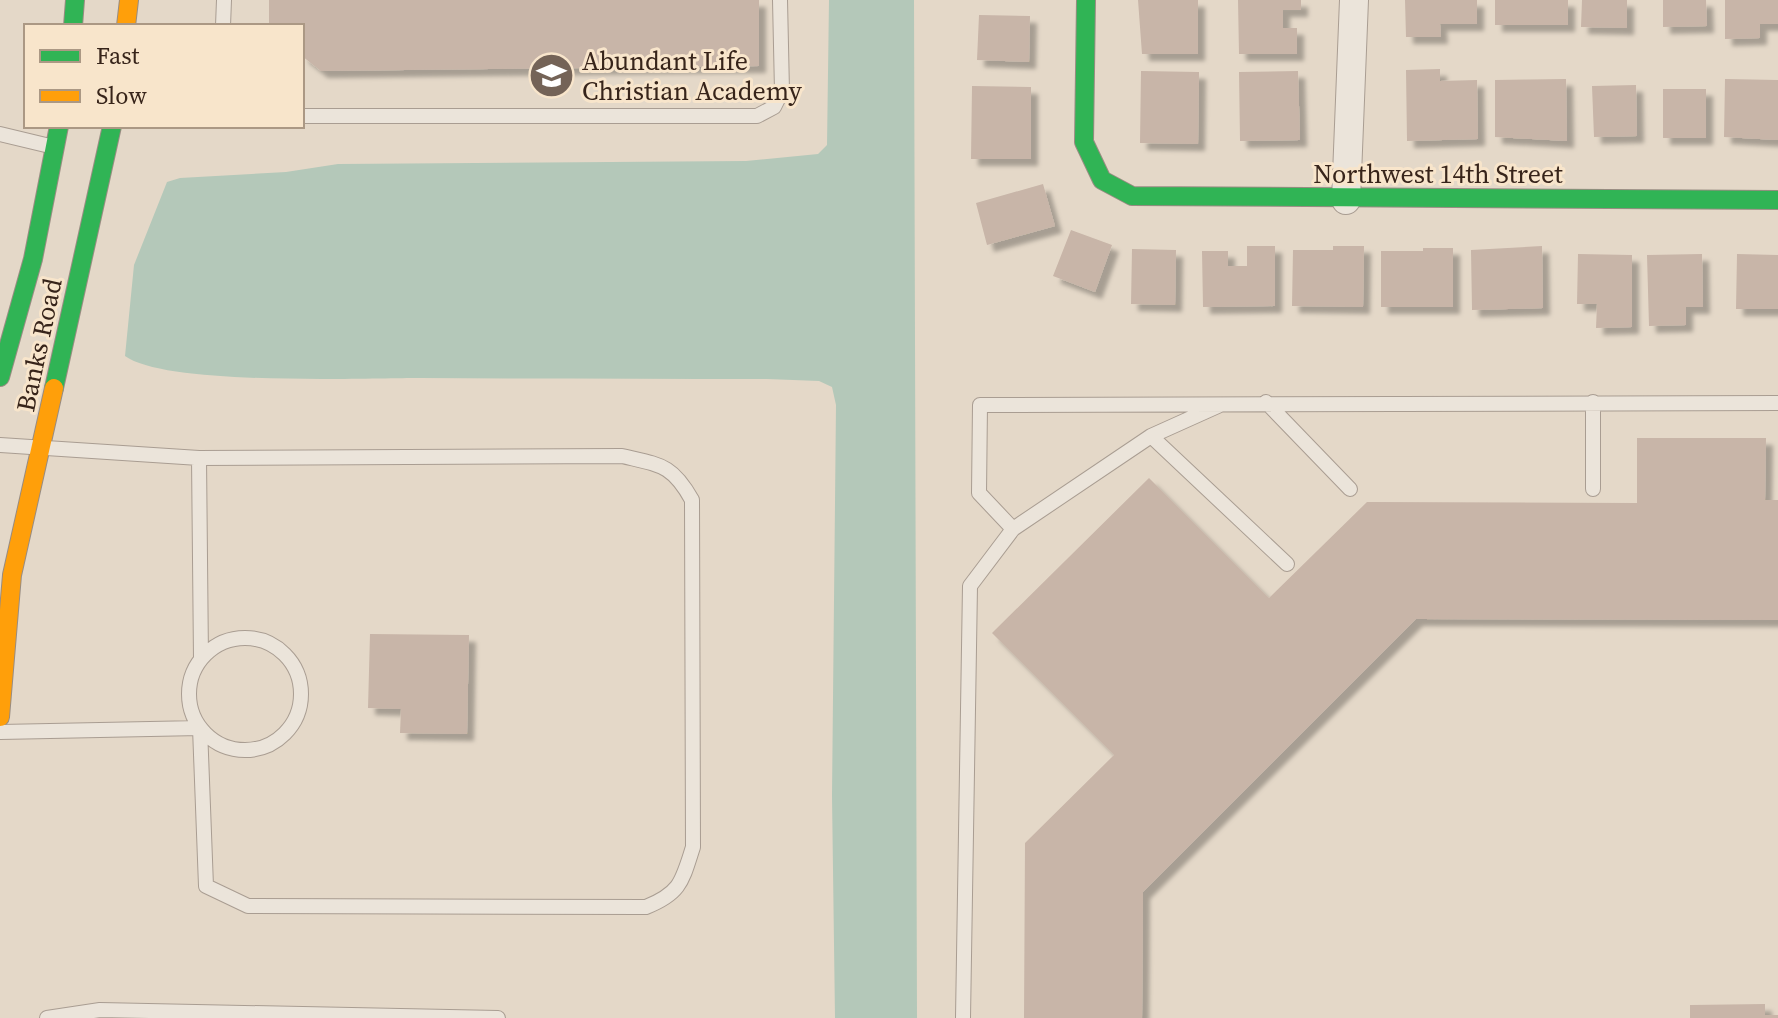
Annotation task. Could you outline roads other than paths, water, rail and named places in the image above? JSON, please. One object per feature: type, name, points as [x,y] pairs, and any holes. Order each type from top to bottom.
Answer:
[{"type":"street","points":[[73,24],[75,0]]},
{"type":"street","points":[[126,24],[129,0]]},
{"type":"street","name":"Northwest 14th Street","points":[[1086,0],[1084,142],[1102,180],[1132,196],[1346,200],[1778,200]]},
{"type":"street","points":[[1346,200],[1354,0]]},
{"type":"street","name":"Banks Road","points":[[0,377],[33,259],[59,128]]},
{"type":"street","name":"Banks Road","points":[[0,717],[12,575],[43,447],[112,128]]},
{"type":"lane","points":[[223,24],[224,0]]},
{"type":"lane","points":[[304,116],[757,116],[774,107],[782,91],[780,0]]},
{"type":"lane","points":[[0,134],[56,147]]},
{"type":"lane","points":[[963,1018],[970,586],[1013,529],[1151,436],[1226,402]]},
{"type":"lane","points":[[1266,402],[1350,489]]},
{"type":"lane","points":[[1593,402],[1593,489]]},
{"type":"lane","points":[[1013,529],[979,493],[980,405],[1778,403]]},
{"type":"lane","points":[[1151,436],[1287,564]]},
{"type":"lane","points":[[0,445],[199,458],[622,456],[657,464],[679,476],[692,500],[693,847],[682,882],[670,898],[646,907],[248,906],[206,886],[200,728]]},
{"type":"lane","points":[[199,458],[201,659],[189,686],[193,715],[210,738],[237,750],[266,747],[289,729],[297,716],[301,688],[290,661],[280,650],[253,639],[224,642],[201,659]]},
{"type":"lane","points":[[0,732],[200,728]]},
{"type":"lane","points":[[47,1018],[111,1014],[498,1018]]},
{"type":"place","name":"Abundant Life Christian Academy","points":[[551,76]]}]
